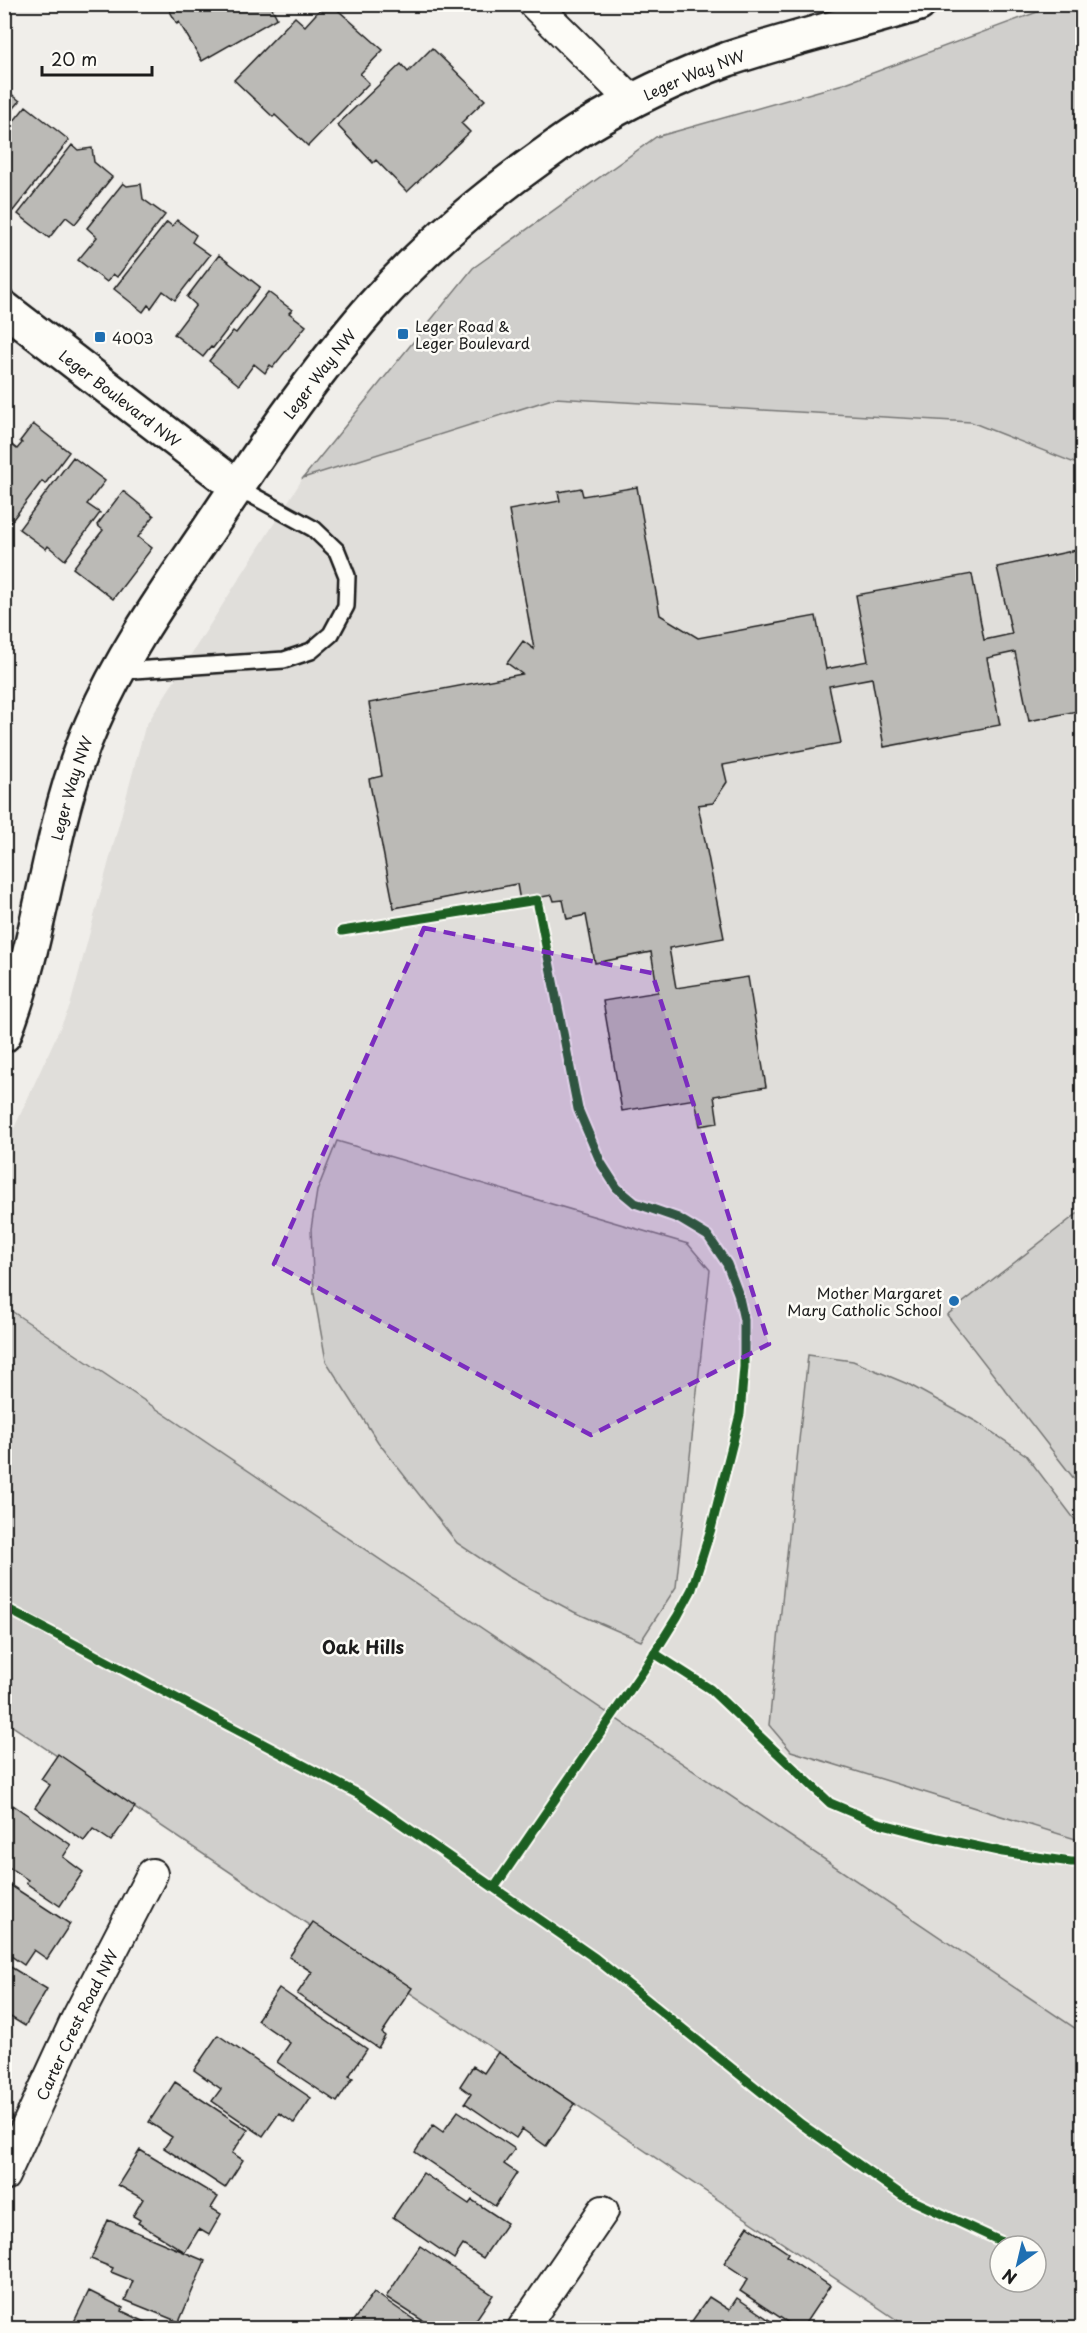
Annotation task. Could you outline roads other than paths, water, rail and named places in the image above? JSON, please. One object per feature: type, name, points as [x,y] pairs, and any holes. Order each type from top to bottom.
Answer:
[{"type":"street","points":[[534,4],[633,102]]},
{"type":"street","name":"Leger Way NW","points":[[7,1021],[22,990],[51,851],[65,799],[92,723],[149,619],[237,487],[335,351],[372,308],[453,226],[515,176],[582,129],[681,78],[727,60],[919,4]]},
{"type":"street","name":"Leger Boulevard NW","points":[[4,308],[237,487]]},
{"type":"street","name":"Carter Crest Road NW","points":[[4,2176],[75,2022],[152,1874]]},
{"type":"street","points":[[523,2328],[603,2211]]},
{"type":"lane","points":[[119,671],[284,660],[311,651],[331,634],[346,606],[347,576],[337,551],[314,529],[237,487]]},
{"type":"place","name":"Leger Road & Leger Boulevard","points":[[403,334]]},
{"type":"place","name":"4003","points":[[100,337]]},
{"type":"place","name":"Mother Margaret Mary Catholic School","points":[[954,1301]]},
{"type":"district","name":"Oak Hills","points":[[363,1646]]}]
